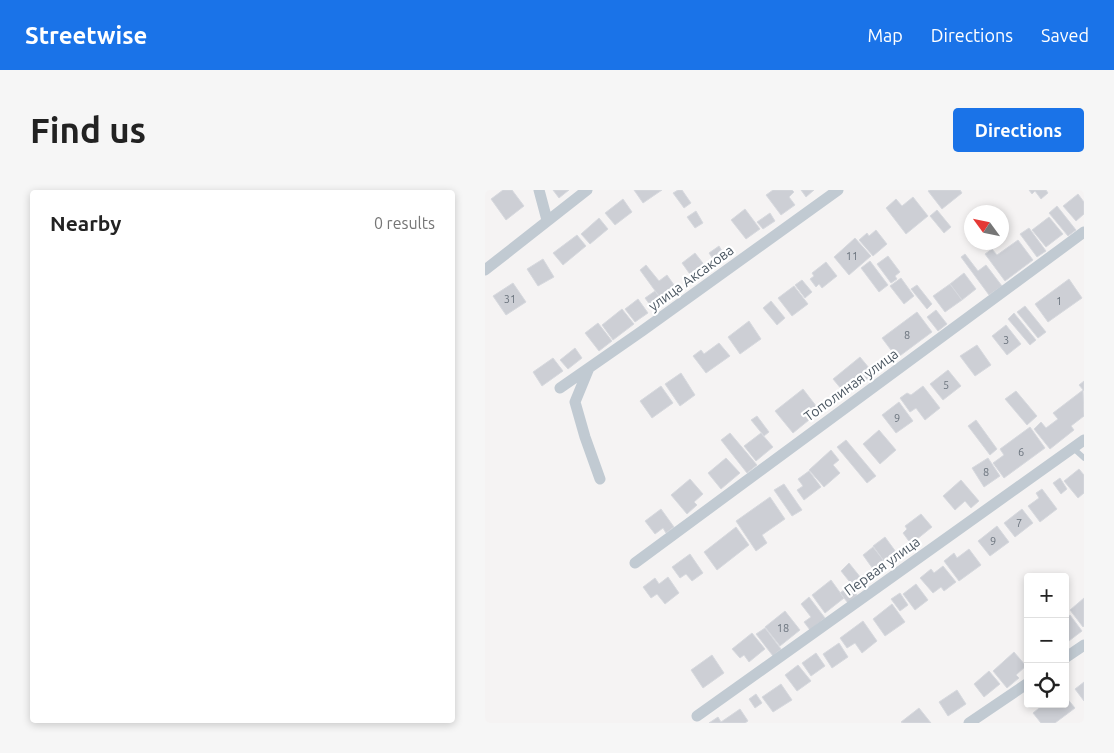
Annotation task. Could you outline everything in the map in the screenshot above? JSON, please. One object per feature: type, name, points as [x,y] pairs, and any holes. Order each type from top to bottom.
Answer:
[{"type":"street","points":[[539,190],[547,220]]},
{"type":"street","points":[[485,270],[587,190]]},
{"type":"street","name":"улица Аксакова","points":[[560,388],[838,190]]},
{"type":"street","name":"Тополиная улица","points":[[635,563],[1084,232]]},
{"type":"street","points":[[589,368],[575,402],[600,479]]},
{"type":"street","name":"Первая улица","points":[[697,716],[1084,440]]},
{"type":"street","points":[[1069,655],[1084,645]]},
{"type":"street","points":[[969,723],[1024,686]]},
{"type":"lane","points":[[1073,448],[1084,458]]},
{"type":"building","points":[[503,190],[512,190],[524,206],[506,220],[491,199]]},
{"type":"building","points":[[553,190],[569,190],[559,198]]},
{"type":"building","points":[[634,190],[662,190],[643,203]]},
{"type":"building","points":[[682,190],[691,203],[684,208],[673,193]]},
{"type":"building","points":[[773,190],[792,190],[794,192],[789,197],[795,205],[781,215],[766,195]]},
{"type":"building","points":[[801,190],[814,190],[806,197]]},
{"type":"building","points":[[960,190],[962,193],[942,209],[928,191]]},
{"type":"building","points":[[1029,190],[1046,190],[1048,193],[1041,199],[1035,191],[1032,194]]},
{"type":"building","points":[[1078,194],[1084,202],[1084,214],[1076,221],[1063,206]]},
{"type":"building","points":[[913,197],[928,216],[906,234],[886,208],[896,199],[902,206]]},
{"type":"building","points":[[623,199],[632,212],[615,225],[605,213]]},
{"type":"building","points":[[1057,206],[1076,230],[1068,236],[1049,213]]},
{"type":"building","points":[[745,209],[760,229],[746,239],[731,220]]},
{"type":"building","points":[[937,210],[951,227],[944,233],[930,216]]},
{"type":"building","points":[[696,211],[703,223],[695,228],[687,217]]},
{"type":"building","points":[[770,213],[775,221],[763,229],[757,222]]},
{"type":"building","points":[[1049,217],[1063,234],[1046,247],[1032,230]]},
{"type":"building","points":[[599,218],[608,229],[590,244],[581,234]]},
{"type":"building","points":[[1029,228],[1046,251],[1037,257],[1020,234]]},
{"type":"building","points":[[876,230],[887,244],[873,256],[859,240],[867,233],[869,236]]},
{"type":"building","points":[[577,235],[586,246],[563,265],[553,253]]},
{"type":"building","points":[[855,238],[871,256],[849,275],[834,257]]},
{"type":"building","points":[[1018,240],[1033,260],[1005,281],[985,254],[993,250],[997,255],[1004,250],[1009,250],[1009,246]]},
{"type":"building","points":[[719,246],[725,256],[715,262],[709,253]]},
{"type":"building","points":[[695,253],[706,267],[692,277],[682,263]]},
{"type":"building","points":[[965,254],[978,271],[986,265],[1002,286],[989,295],[961,257]]},
{"type":"building","points":[[888,256],[900,272],[895,276],[897,279],[891,283],[877,264]]},
{"type":"building","points":[[543,259],[554,277],[538,286],[527,269]]},
{"type":"building","points":[[870,261],[888,285],[879,292],[861,268]]},
{"type":"building","points":[[826,262],[837,276],[822,288],[819,284],[816,287],[810,279],[814,276],[812,273]]},
{"type":"building","points":[[646,265],[659,281],[667,275],[679,292],[664,303],[640,270]]},
{"type":"building","points":[[964,273],[976,289],[962,300],[950,284]]},
{"type":"building","points":[[901,278],[914,296],[904,304],[890,286]]},
{"type":"building","points":[[1069,279],[1082,298],[1048,322],[1035,304]]},
{"type":"building","points":[[802,280],[812,292],[805,298],[795,285]]},
{"type":"building","points":[[513,283],[526,302],[506,315],[493,296]]},
{"type":"building","points":[[950,284],[962,300],[945,312],[933,296]]},
{"type":"building","points":[[917,285],[932,304],[927,309],[911,289]]},
{"type":"building","points":[[794,286],[808,304],[792,316],[778,298]]},
{"type":"building","points":[[655,291],[663,301],[653,309],[645,298]]},
{"type":"building","points":[[638,299],[648,313],[635,322],[625,309]]},
{"type":"building","points":[[771,301],[785,318],[777,325],[763,308]]},
{"type":"building","points":[[1025,306],[1046,332],[1038,338],[1017,312]]},
{"type":"building","points":[[622,309],[634,324],[613,340],[602,325]]},
{"type":"building","points":[[936,310],[947,324],[938,331],[927,317]]},
{"type":"building","points":[[917,312],[932,332],[897,358],[882,338]]},
{"type":"building","points":[[1014,313],[1036,340],[1030,345],[1008,319]]},
{"type":"building","points":[[749,321],[761,339],[740,354],[728,337]]},
{"type":"building","points":[[598,323],[612,341],[599,351],[585,333]]},
{"type":"building","points":[[1006,325],[1021,344],[1007,355],[992,336]]},
{"type":"building","points":[[719,343],[730,356],[706,373],[693,356],[701,350],[704,354]]},
{"type":"building","points":[[977,345],[991,365],[975,376],[960,356]]},
{"type":"building","points":[[575,348],[582,358],[568,369],[560,360]]},
{"type":"building","points":[[860,357],[874,374],[847,396],[833,379]]},
{"type":"building","points":[[553,358],[563,371],[542,386],[533,372]]},
{"type":"building","points":[[948,370],[961,386],[943,400],[930,384]]},
{"type":"building","points":[[681,373],[695,395],[680,406],[665,384]]},
{"type":"building","points":[[1084,381],[1084,391],[1079,385]]},
{"type":"building","points":[[661,386],[673,403],[652,418],[640,401]]},
{"type":"building","points":[[923,386],[940,408],[925,420],[916,408],[910,412],[900,398],[907,393],[911,395]]},
{"type":"building","points":[[803,389],[820,411],[793,433],[775,411]]},
{"type":"building","points":[[1083,390],[1084,416],[1071,426],[1074,430],[1050,449],[1034,429],[1041,422],[1046,428],[1058,419],[1053,413]]},
{"type":"building","points":[[1016,391],[1037,416],[1027,425],[1005,399]]},
{"type":"building","points":[[899,402],[913,421],[896,433],[882,415]]},
{"type":"building","points":[[757,416],[769,432],[764,436],[751,420]]},
{"type":"building","points":[[976,420],[997,449],[990,455],[968,426]]},
{"type":"building","points":[[1030,427],[1045,448],[1004,478],[993,463],[1004,455],[1000,449]]},
{"type":"building","points":[[879,430],[896,450],[880,464],[863,444]]},
{"type":"building","points":[[730,433],[757,465],[747,473],[721,440]]},
{"type":"building","points":[[761,433],[773,447],[756,461],[744,446]]},
{"type":"building","points":[[846,440],[876,476],[867,483],[837,447]]},
{"type":"building","points":[[831,450],[839,460],[833,465],[840,473],[824,487],[809,470]]},
{"type":"building","points":[[726,458],[740,473],[721,489],[708,473]]},
{"type":"building","points":[[988,458],[1000,476],[984,487],[972,468]]},
{"type":"building","points":[[1079,469],[1084,475],[1084,493],[1078,498],[1064,481]]},
{"type":"building","points":[[809,471],[821,487],[804,500],[797,490],[803,486],[798,479]]},
{"type":"building","points":[[1060,478],[1067,489],[1061,494],[1053,483]]},
{"type":"building","points":[[690,479],[703,494],[694,502],[697,505],[687,514],[671,495]]},
{"type":"building","points":[[961,480],[979,501],[971,508],[965,501],[955,510],[943,496]]},
{"type":"building","points":[[784,484],[802,510],[792,516],[774,490]]},
{"type":"building","points":[[1042,489],[1057,509],[1040,522],[1028,506],[1039,498],[1036,493]]},
{"type":"building","points":[[770,497],[785,519],[762,535],[767,543],[756,551],[736,521]]},
{"type":"building","points":[[661,509],[674,527],[666,533],[663,528],[655,534],[645,521]]},
{"type":"building","points":[[1022,509],[1033,523],[1015,537],[1004,523]]},
{"type":"building","points":[[921,514],[932,527],[911,544],[903,533],[907,529],[905,526]]},
{"type":"building","points":[[997,526],[1009,542],[990,556],[978,541]]},
{"type":"building","points":[[736,527],[749,545],[717,570],[704,552]]},
{"type":"building","points":[[885,537],[896,552],[884,561],[873,546]]},
{"type":"building","points":[[873,547],[884,561],[873,569],[863,555]]},
{"type":"building","points":[[969,549],[981,565],[959,581],[944,561],[954,553],[957,558]]},
{"type":"building","points":[[690,554],[703,573],[692,581],[686,574],[680,578],[672,567]]},
{"type":"building","points":[[849,563],[861,578],[853,586],[841,571]]},
{"type":"building","points":[[943,566],[956,582],[944,591],[941,587],[933,593],[920,578],[931,569],[934,573]]},
{"type":"building","points":[[668,577],[679,593],[665,604],[657,594],[651,598],[643,587],[655,578],[659,584]]},
{"type":"building","points":[[831,580],[844,598],[825,613],[812,595]]},
{"type":"building","points":[[916,584],[928,600],[915,610],[903,594]]},
{"type":"building","points":[[850,585],[857,595],[848,603],[840,593]]},
{"type":"building","points":[[900,593],[908,605],[900,611],[891,599]]},
{"type":"building","points":[[809,597],[825,618],[810,630],[804,622],[811,617],[801,604]]},
{"type":"building","points":[[1084,598],[1084,626],[1083,627],[1070,610]]},
{"type":"building","points":[[892,604],[905,622],[885,636],[873,619]]},
{"type":"building","points":[[785,611],[800,630],[780,646],[765,627]]},
{"type":"building","points":[[1069,616],[1082,631],[1069,641],[1069,618]]},
{"type":"building","points":[[863,621],[877,641],[862,653],[855,643],[847,648],[840,638]]},
{"type":"building","points":[[765,628],[781,649],[773,656],[756,634]]},
{"type":"building","points":[[752,633],[765,649],[749,662],[744,655],[740,658],[732,649]]},
{"type":"building","points":[[839,643],[848,657],[832,668],[823,654]]},
{"type":"building","points":[[1014,652],[1024,664],[1024,668],[1016,675],[1019,678],[1007,688],[993,671]]},
{"type":"building","points":[[816,653],[825,666],[811,676],[802,663]]},
{"type":"building","points":[[712,655],[724,673],[703,688],[691,670]]},
{"type":"building","points":[[798,665],[811,681],[797,691],[785,675]]},
{"type":"building","points":[[989,671],[1000,684],[984,697],[974,684]]},
{"type":"building","points":[[1084,682],[1084,701],[1075,689]]},
{"type":"building","points":[[781,684],[792,700],[773,712],[762,697]]},
{"type":"building","points":[[957,690],[966,704],[948,716],[939,702]]},
{"type":"building","points":[[756,694],[762,703],[755,708],[749,699]]},
{"type":"building","points":[[1069,701],[1075,708],[1055,723],[1041,723],[1033,713],[1039,708],[1069,708]]},
{"type":"building","points":[[919,708],[931,723],[901,722]]},
{"type":"building","points":[[740,709],[748,721],[745,723],[709,723],[718,717],[721,722]]}]
